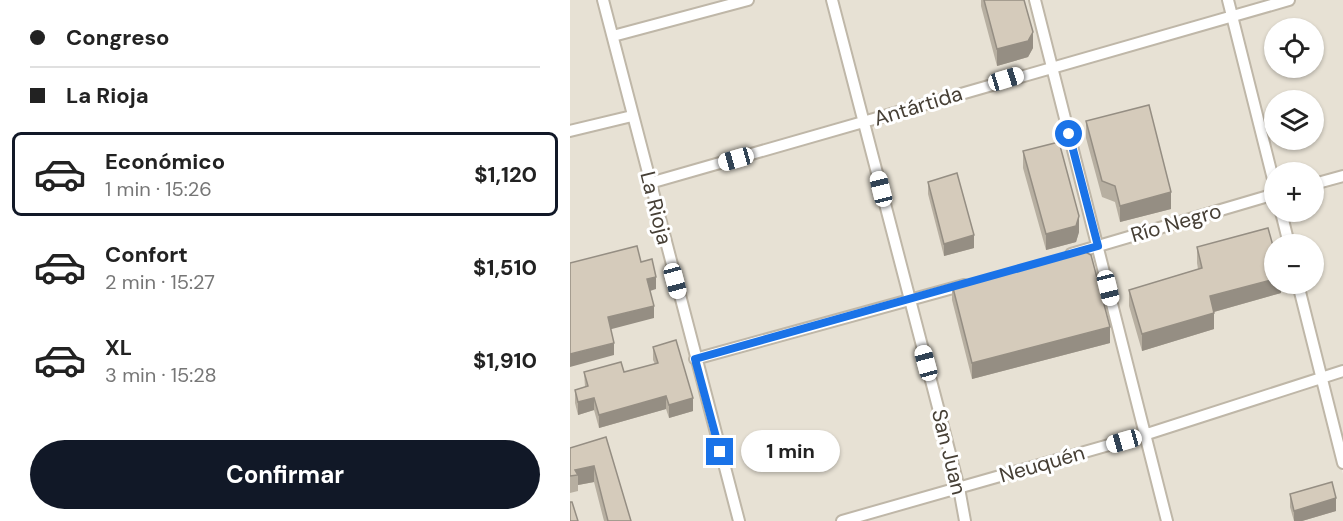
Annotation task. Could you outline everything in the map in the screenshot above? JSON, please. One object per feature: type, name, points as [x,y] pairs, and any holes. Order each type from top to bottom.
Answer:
[{"type":"street","name":"La Rioja","points":[[603,0],[738,521]]},
{"type":"street","points":[[613,36],[748,0]]},
{"type":"street","name":"San Juan","points":[[832,0],[959,488],[965,521]]},
{"type":"street","points":[[1035,0],[1167,521]]},
{"type":"street","points":[[1228,0],[1269,162]]},
{"type":"street","name":"Antártida","points":[[650,183],[1052,66],[1289,0]]},
{"type":"street","points":[[570,131],[632,116]]},
{"type":"street","points":[[1324,181],[1343,176]]},
{"type":"street","name":"Río Negro","points":[[1064,256],[1264,197]]},
{"type":"street","points":[[695,359],[976,281]]},
{"type":"street","points":[[1300,294],[1343,463]]},
{"type":"street","name":"Neuquén","points":[[842,521],[1144,435],[1343,371]]},
{"type":"shaded area","points":[[570,0],[1226,0],[1266,162],[1264,162],[1264,222],[1280,222],[1284,234],[1264,234],[1264,294],[1298,294],[1343,474],[1343,521],[570,521]]},
{"type":"shaded area","points":[[1228,0],[1343,0],[1343,468],[1300,294],[1324,294],[1324,234],[1286,234],[1282,222],[1324,222],[1324,162],[1272,162],[1269,150],[1324,150],[1324,90],[1264,90],[1264,132]]},
{"type":"building","points":[[984,0],[1024,0],[1033,32],[1028,41],[997,49]]},
{"type":"building","points":[[1149,105],[1171,192],[1120,206],[1115,186],[1102,181],[1086,121]]},
{"type":"building","points":[[1059,142],[1079,216],[1076,226],[1046,234],[1023,151]]},
{"type":"building","points":[[957,173],[974,235],[944,244],[928,182]]},
{"type":"building","points":[[1268,228],[1270,234],[1264,234],[1264,282],[1210,296],[1214,313],[1142,334],[1129,290],[1202,268],[1197,247]]},
{"type":"building","points":[[637,246],[641,262],[652,259],[656,277],[647,279],[654,306],[608,317],[614,343],[570,354],[570,263]]},
{"type":"building","points":[[1082,250],[1091,255],[1110,327],[972,363],[952,284]]},
{"type":"building","points":[[676,340],[693,398],[669,405],[666,396],[599,415],[594,398],[578,402],[575,390],[588,386],[584,372],[621,362],[624,372],[658,363],[653,347]]},
{"type":"building","points":[[606,437],[631,521],[608,521],[594,466],[575,470],[578,475],[570,476],[570,448]]},
{"type":"building","points":[[1332,482],[1336,498],[1294,511],[1290,494]]},
{"type":"building","points":[[570,502],[572,502],[578,521],[570,521]]},
{"type":"route","points":[[720,452],[695,359],[910,301],[1098,246],[1069,134]]}]
